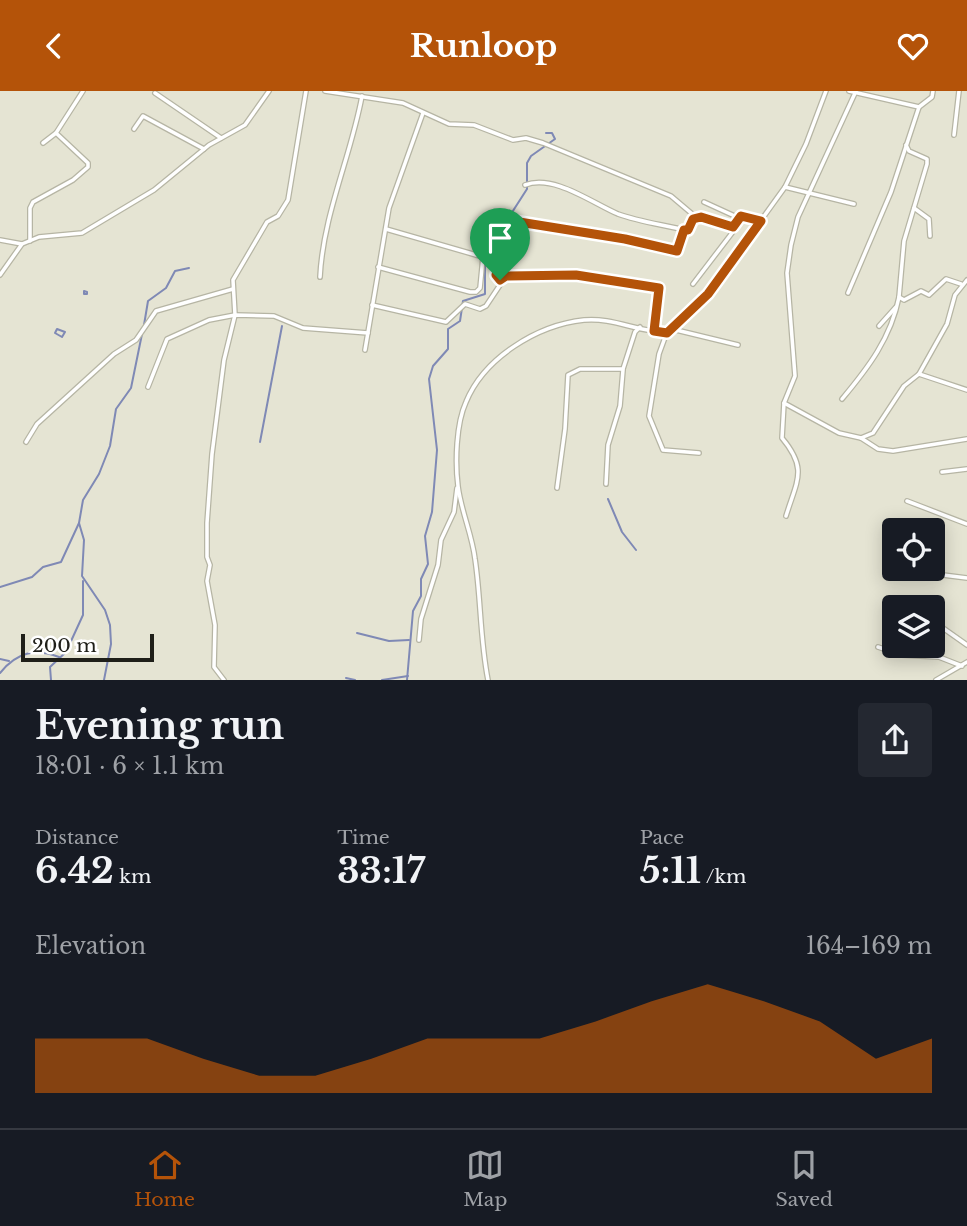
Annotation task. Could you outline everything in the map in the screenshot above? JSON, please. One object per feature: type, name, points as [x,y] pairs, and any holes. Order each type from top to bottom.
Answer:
[{"type":"street","points":[[43,143],[56,133],[83,91]]},
{"type":"street","points":[[0,240],[22,244],[82,233],[98,225],[154,190],[204,149],[245,125],[270,91]]},
{"type":"street","points":[[224,680],[214,667],[215,625],[207,581],[210,565],[207,523],[212,454],[224,360],[235,315],[233,280],[267,222],[278,216],[288,200],[306,91]]},
{"type":"street","points":[[325,91],[403,103],[449,124],[488,128],[513,140],[526,138],[543,143],[671,196],[697,218],[733,227]]},
{"type":"street","points":[[699,453],[663,450],[649,416],[659,355],[669,331],[708,294],[785,187],[806,144],[826,91]]},
{"type":"street","points":[[849,91],[919,107]]},
{"type":"street","points":[[848,293],[887,203],[919,107],[932,97],[933,91]]},
{"type":"street","points":[[954,135],[959,91]]},
{"type":"street","points":[[786,516],[800,471],[794,452],[782,438],[784,403],[795,376],[787,268],[797,217],[856,92]]},
{"type":"street","points":[[155,93],[221,138]]},
{"type":"street","points":[[320,277],[327,234],[354,137],[362,96]]},
{"type":"street","points":[[365,350],[378,267],[398,175],[423,113]]},
{"type":"street","points":[[134,129],[141,117],[146,117],[204,149]]},
{"type":"street","points":[[30,241],[33,202],[73,180],[88,167],[88,163],[56,133]]},
{"type":"street","points":[[842,399],[886,340],[898,305],[904,241],[927,159],[909,151],[905,145]]},
{"type":"street","points":[[524,185],[543,183],[592,200],[619,214],[684,230],[688,230],[697,218]]},
{"type":"street","points":[[785,187],[854,204]]},
{"type":"street","points":[[705,202],[739,218],[752,217],[761,221]]},
{"type":"street","points":[[914,208],[929,219],[930,236]]},
{"type":"street","points":[[693,284],[732,233],[739,218]]},
{"type":"street","points":[[500,280],[496,275],[497,269],[507,229],[513,221],[625,239],[677,251],[684,230]]},
{"type":"street","points":[[378,267],[470,292],[476,292],[480,288],[483,257],[386,229]]},
{"type":"street","points":[[0,275],[22,244]]},
{"type":"street","points":[[372,305],[446,322],[465,304],[480,309],[486,306],[500,280],[506,276],[576,275],[659,288],[654,331]]},
{"type":"street","points":[[899,297],[904,300],[921,291],[929,295],[946,279],[961,284]]},
{"type":"street","points":[[860,438],[873,433],[904,386],[919,374],[947,324],[961,284],[967,280]]},
{"type":"street","points":[[26,442],[37,423],[114,353],[136,340],[156,310],[233,289]]},
{"type":"street","points":[[879,326],[898,305]]},
{"type":"street","points":[[148,387],[167,339],[209,320],[235,315],[274,316],[303,328],[368,333]]},
{"type":"street","points":[[419,640],[421,619],[438,565],[441,540],[454,512],[461,416],[476,386],[512,347],[542,333],[583,320],[669,331],[738,345]]},
{"type":"street","points":[[606,484],[608,445],[620,406],[623,369],[635,332],[640,327]]},
{"type":"street","points":[[557,488],[565,429],[568,375],[580,369],[623,369]]},
{"type":"street","points":[[919,374],[967,390]]},
{"type":"street","points":[[784,403],[839,433],[860,438],[878,449],[893,451],[967,439]]},
{"type":"street","points":[[942,472],[967,469]]},
{"type":"street","points":[[458,485],[475,557],[481,641],[488,680]]},
{"type":"street","points":[[907,501],[967,524]]},
{"type":"street","points":[[945,575],[967,577]]},
{"type":"street","points":[[945,629],[967,645]]},
{"type":"street","points":[[878,647],[902,655],[939,657],[962,666]]},
{"type":"street","points":[[936,680],[967,661]]},
{"type":"waterway","points":[[407,680],[413,611],[421,596],[421,579],[428,564],[425,536],[432,512],[437,450],[429,379],[433,366],[448,349],[448,329],[460,321],[463,301],[485,294],[485,266],[496,253],[502,228],[527,189],[527,163],[531,156],[555,139],[552,133],[546,133]]},
{"type":"waterway","points":[[144,325],[148,301],[166,288],[175,271],[189,268]]},
{"type":"waterway","points":[[84,291],[87,292],[87,294],[84,294],[84,291]]},
{"type":"waterway","points":[[260,442],[282,326]]},
{"type":"waterway","points":[[57,329],[65,332],[62,337],[55,333],[57,329]]},
{"type":"waterway","points":[[104,680],[111,644],[110,625],[105,610],[82,576],[84,540],[79,523],[83,500],[99,474],[110,446],[116,409],[131,388],[142,334]]},
{"type":"waterway","points":[[608,499],[622,532],[636,550]]},
{"type":"waterway","points":[[0,587],[32,577],[43,567],[61,562],[79,523]]},
{"type":"waterway","points":[[51,680],[50,667],[66,652],[83,615],[83,581]]},
{"type":"waterway","points":[[357,633],[389,641],[409,640]]},
{"type":"waterway","points":[[0,673],[13,660],[27,654],[42,653],[59,657]]},
{"type":"waterway","points":[[0,659],[9,661]]},
{"type":"waterway","points":[[382,680],[408,676]]},
{"type":"waterway","points":[[346,678],[355,680]]},
{"type":"route","points":[[741,216],[761,221],[708,294],[667,333],[654,331],[661,291],[659,288],[576,275],[506,276],[500,280],[496,275],[497,269],[507,229],[513,221],[591,232],[677,251],[684,230],[688,230],[693,219],[701,217],[733,227],[741,216]]}]
